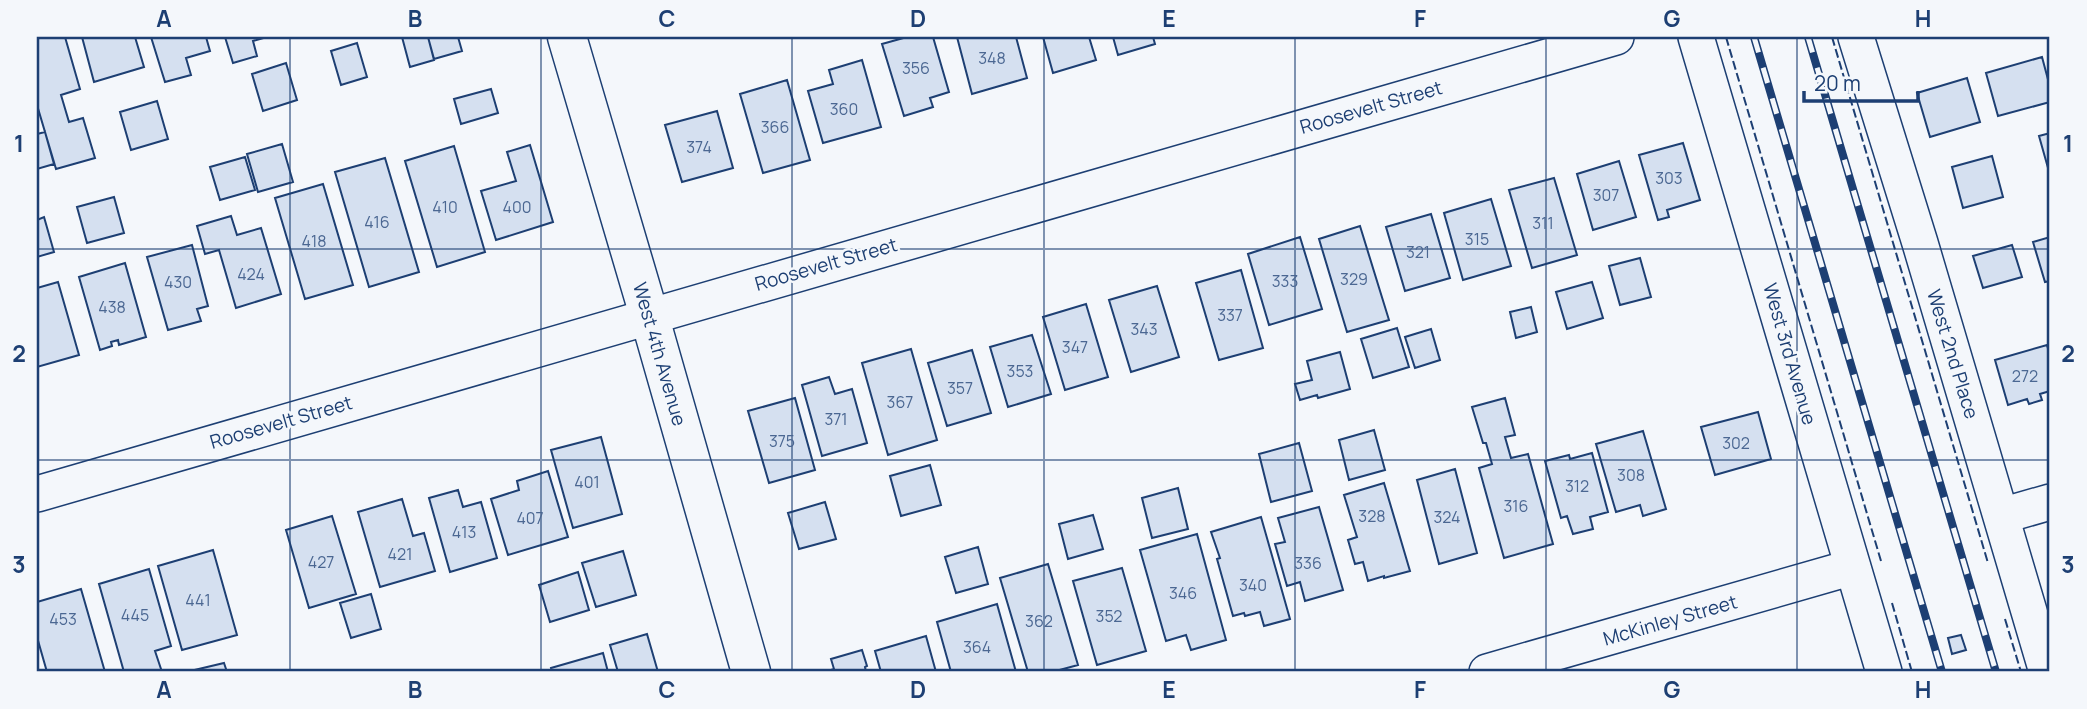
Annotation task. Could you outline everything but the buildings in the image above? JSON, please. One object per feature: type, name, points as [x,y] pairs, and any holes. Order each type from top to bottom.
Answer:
[{"type":"main road","name":"West 4th Avenue","points":[[567,37],[751,672]]},
{"type":"street","name":"Roosevelt Street","points":[[37,494],[1616,37]]},
{"type":"street","name":"West 3rd Avenue","points":[[1696,37],[1884,672]]},
{"type":"street","name":"West 2nd Place","points":[[1856,37],[2047,672]]},
{"type":"street","points":[[2001,516],[2050,502]]},
{"type":"street","name":"McKinley Street","points":[[1487,672],[1853,567]]},
{"type":"railway","points":[[1754,37],[1942,672]]},
{"type":"railway","points":[[1808,37],[1996,672]]},
{"type":"fence","points":[[1726,37],[1881,561]]},
{"type":"fence","points":[[1832,37],[1988,563]]},
{"type":"fence","points":[[1892,603],[1912,672]]},
{"type":"fence","points":[[2005,619],[2021,672]]}]
